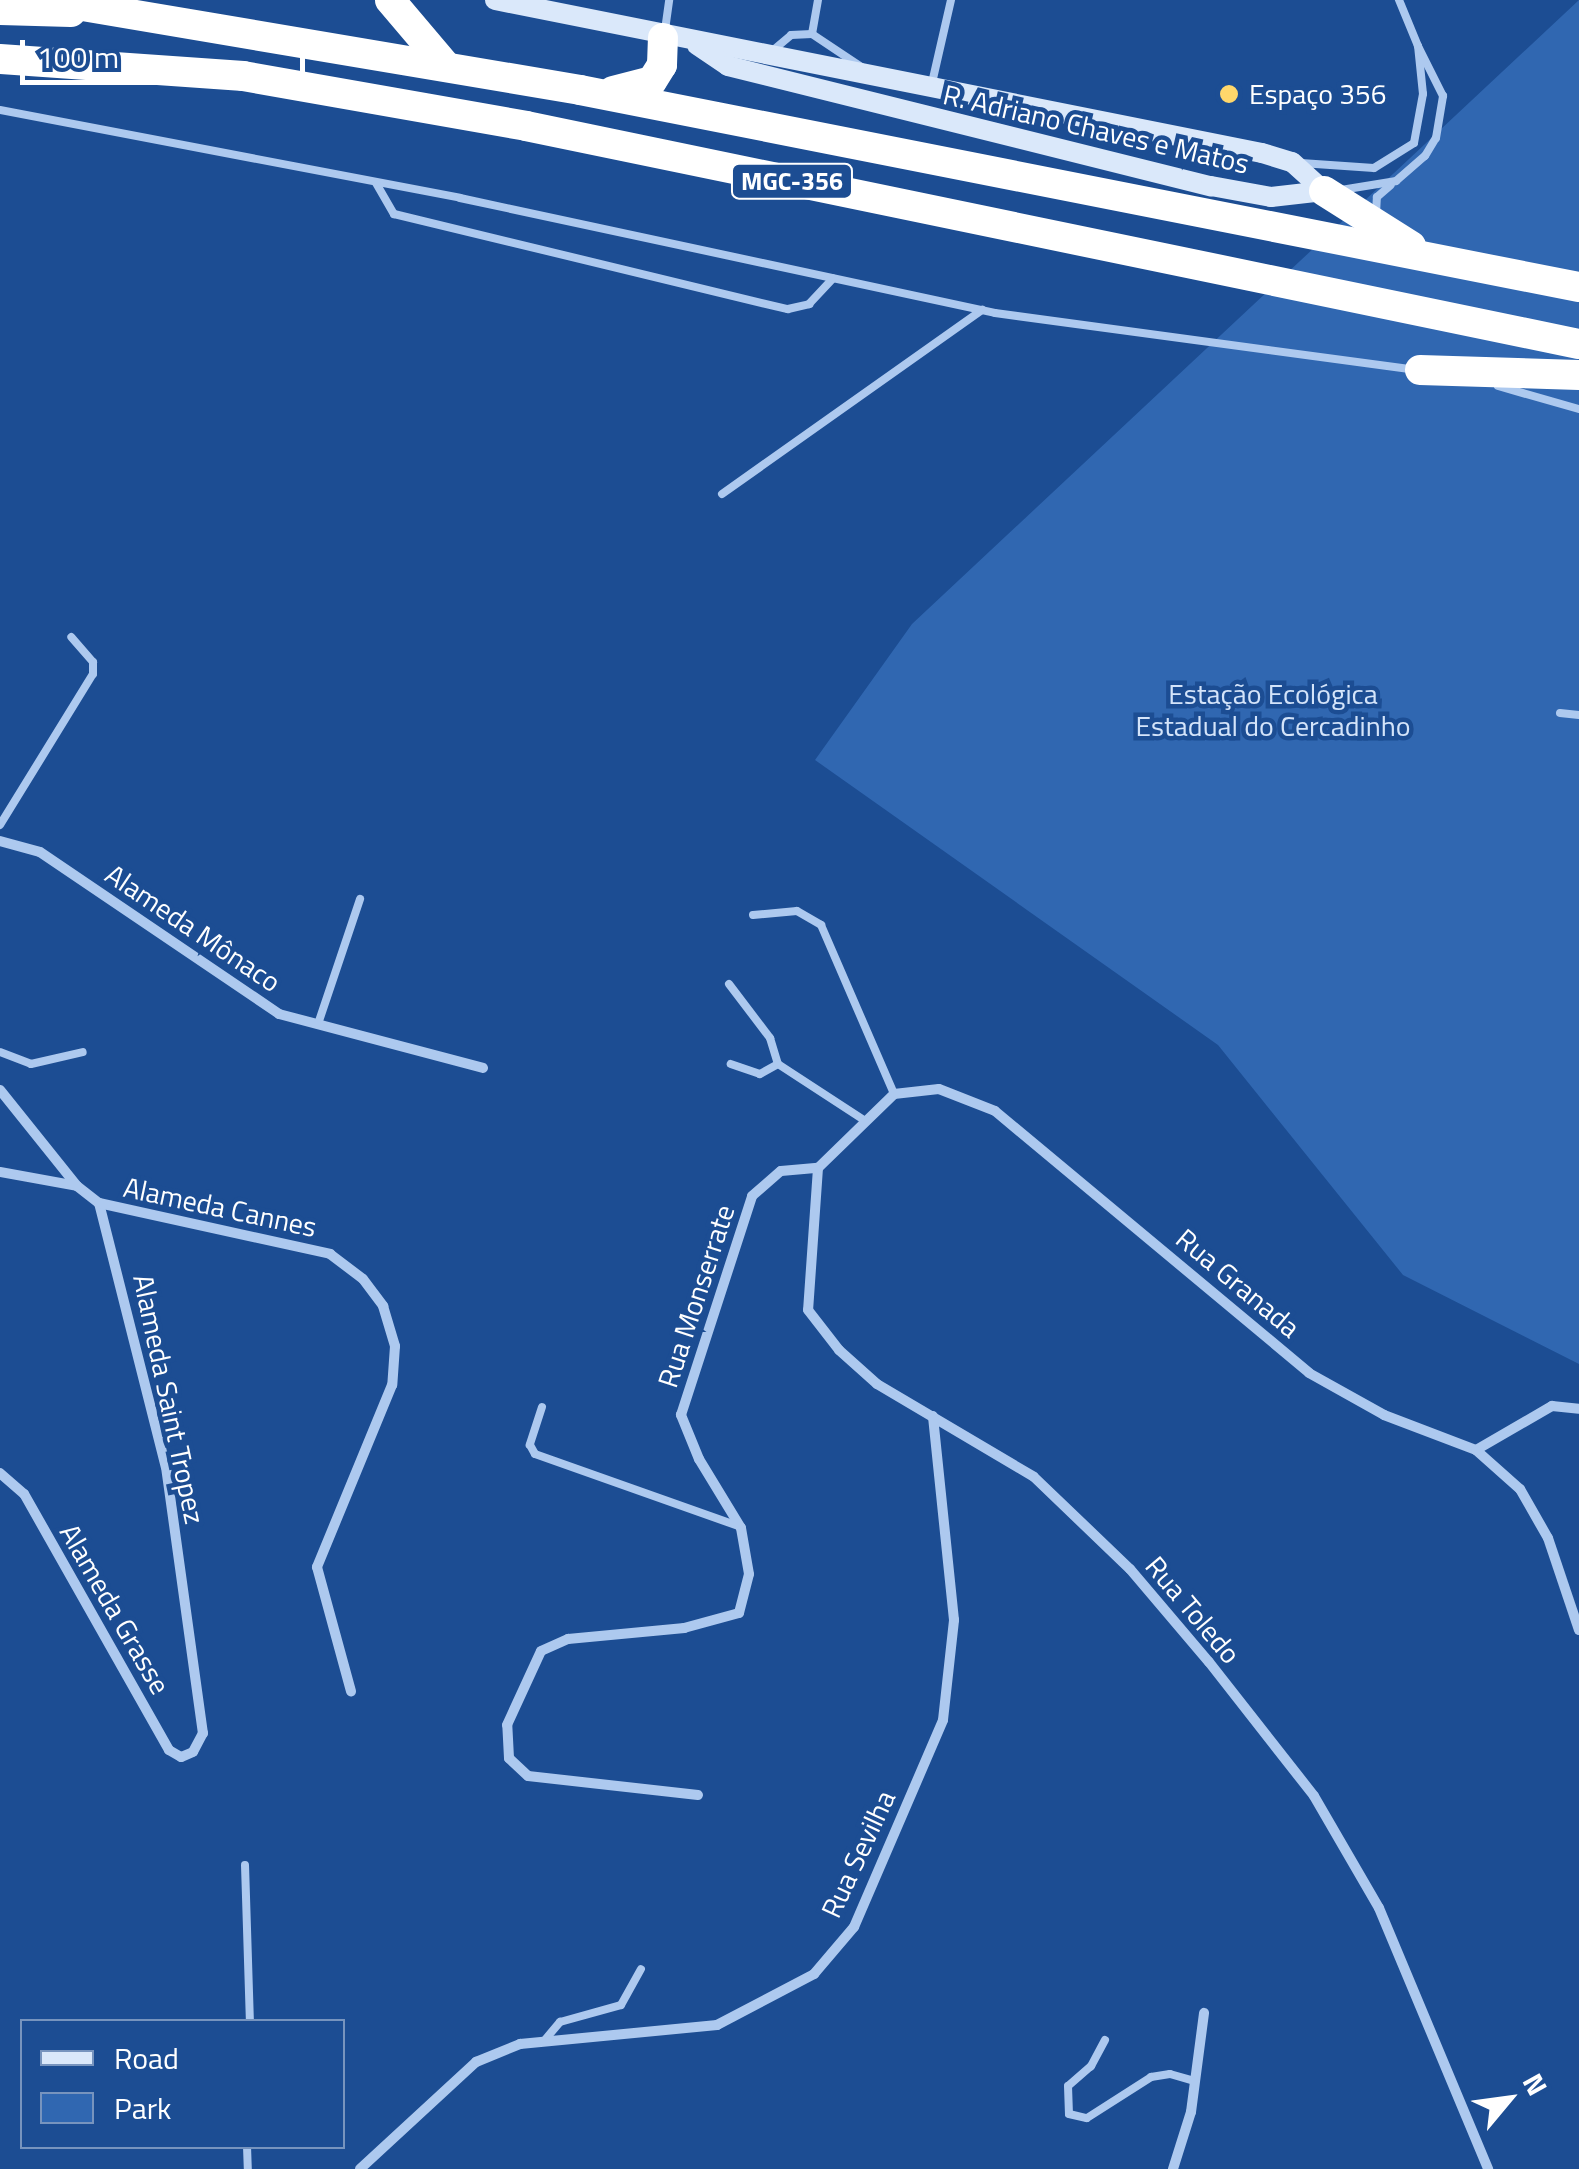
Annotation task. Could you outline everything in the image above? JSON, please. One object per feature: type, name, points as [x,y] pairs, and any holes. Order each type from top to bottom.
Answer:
[{"type":"highway","points":[[47,0],[139,13]]},
{"type":"highway","points":[[390,0],[446,66]]},
{"type":"highway","name":"MGC-356","points":[[0,10],[139,13],[446,66],[1579,287]]},
{"type":"highway","points":[[580,90],[620,91],[652,81],[662,65],[664,38]]},
{"type":"highway","name":"MGC-356","points":[[0,59],[243,76],[507,123],[1579,344]]},
{"type":"highway","points":[[1324,191],[1427,256]]},
{"type":"highway","points":[[1420,370],[1579,375]]},
{"type":"street","name":"R. Adriano Chaves e Matos","points":[[495,0],[697,45],[733,44],[865,70],[931,88],[1292,162]]},
{"type":"street","name":"R. Adriano Chaves e Matos","points":[[697,45],[728,66],[1211,186],[1271,196],[1324,191]]},
{"type":"street","points":[[1211,186],[1230,172],[1218,148]]},
{"type":"street","points":[[1292,162],[1324,191]]},
{"type":"street","name":"Alameda Mônaco","points":[[0,840],[40,852],[280,1014],[483,1068]]},
{"type":"street","name":"Rua Granada","points":[[894,1094],[940,1089],[995,1111],[1309,1373],[1384,1415],[1476,1450],[1520,1490],[1548,1538],[1579,1630]]},
{"type":"street","points":[[0,1090],[77,1186],[99,1203]]},
{"type":"street","points":[[818,1168],[894,1094]]},
{"type":"street","name":"Rua Toledo","points":[[818,1168],[808,1310],[877,1384],[1034,1476],[1130,1569],[1314,1796],[1379,1908],[1488,2169]]},
{"type":"street","name":"Rua Monserrate","points":[[698,1795],[528,1776],[510,1758],[508,1726],[542,1650],[568,1639],[684,1628],[739,1613],[749,1574],[741,1528],[699,1459],[681,1414],[752,1196],[781,1171],[818,1168]]},
{"type":"street","points":[[0,1172],[77,1186]]},
{"type":"street","name":"Alameda Cannes","points":[[99,1203],[330,1254],[363,1279],[382,1306],[396,1346],[392,1384],[317,1567],[350,1691]]},
{"type":"street","name":"Alameda Saint Tropez","points":[[99,1203],[166,1467],[203,1733],[193,1752]]},
{"type":"street","points":[[1476,1450],[1552,1406],[1579,1408]]},
{"type":"street","name":"Rua Sevilha","points":[[360,2169],[476,2062],[544,2041],[717,2025],[814,1974],[854,1927],[943,1720],[954,1620],[933,1416]]},
{"type":"street","name":"Alameda Grasse","points":[[0,1472],[24,1494],[169,1750],[181,1757],[193,1752]]},
{"type":"street","points":[[1172,2169],[1194,2080],[1204,2013]]},
{"type":"lane","points":[[664,38],[669,0]]},
{"type":"lane","points":[[812,34],[818,0]]},
{"type":"lane","points":[[931,88],[951,0]]},
{"type":"lane","points":[[1387,230],[1375,205],[1426,156],[1442,116],[1438,75],[1418,46],[1399,0]]},
{"type":"lane","points":[[771,52],[792,35],[812,34],[865,70]]},
{"type":"lane","points":[[1292,162],[1374,168],[1403,153],[1424,115],[1418,46]]},
{"type":"lane","points":[[0,110],[376,182],[982,310],[1420,370],[1579,409]]},
{"type":"lane","points":[[1324,191],[1396,181]]},
{"type":"lane","points":[[376,182],[394,214],[788,309],[810,304],[833,278]]},
{"type":"lane","points":[[722,494],[982,310]]},
{"type":"lane","points":[[0,825],[92,674],[92,662],[71,637]]},
{"type":"lane","points":[[1560,713],[1579,715]]},
{"type":"lane","points":[[318,1024],[360,899]]},
{"type":"lane","points":[[752,915],[797,911],[822,924],[894,1094]]},
{"type":"lane","points":[[729,984],[770,1038],[778,1064],[864,1120]]},
{"type":"lane","points":[[0,1052],[32,1064],[83,1052]]},
{"type":"lane","points":[[730,1064],[760,1074],[778,1064]]},
{"type":"lane","points":[[542,1407],[530,1445],[536,1454],[741,1528]]},
{"type":"lane","points":[[245,1865],[250,2019]]},
{"type":"lane","points":[[544,2041],[560,2022],[621,2006],[641,1969]]},
{"type":"lane","points":[[1105,2040],[1091,2066],[1068,2086],[1069,2114],[1086,2118],[1151,2077],[1170,2074],[1194,2080]]},
{"type":"green space","name":"Estação Ecológica Estadual do Cercadinho","points":[[1579,0],[1579,1364],[1403,1275],[1218,1045],[815,760],[912,624]]},
{"type":"place","name":"Espaço 356","points":[[1229,94]]}]
